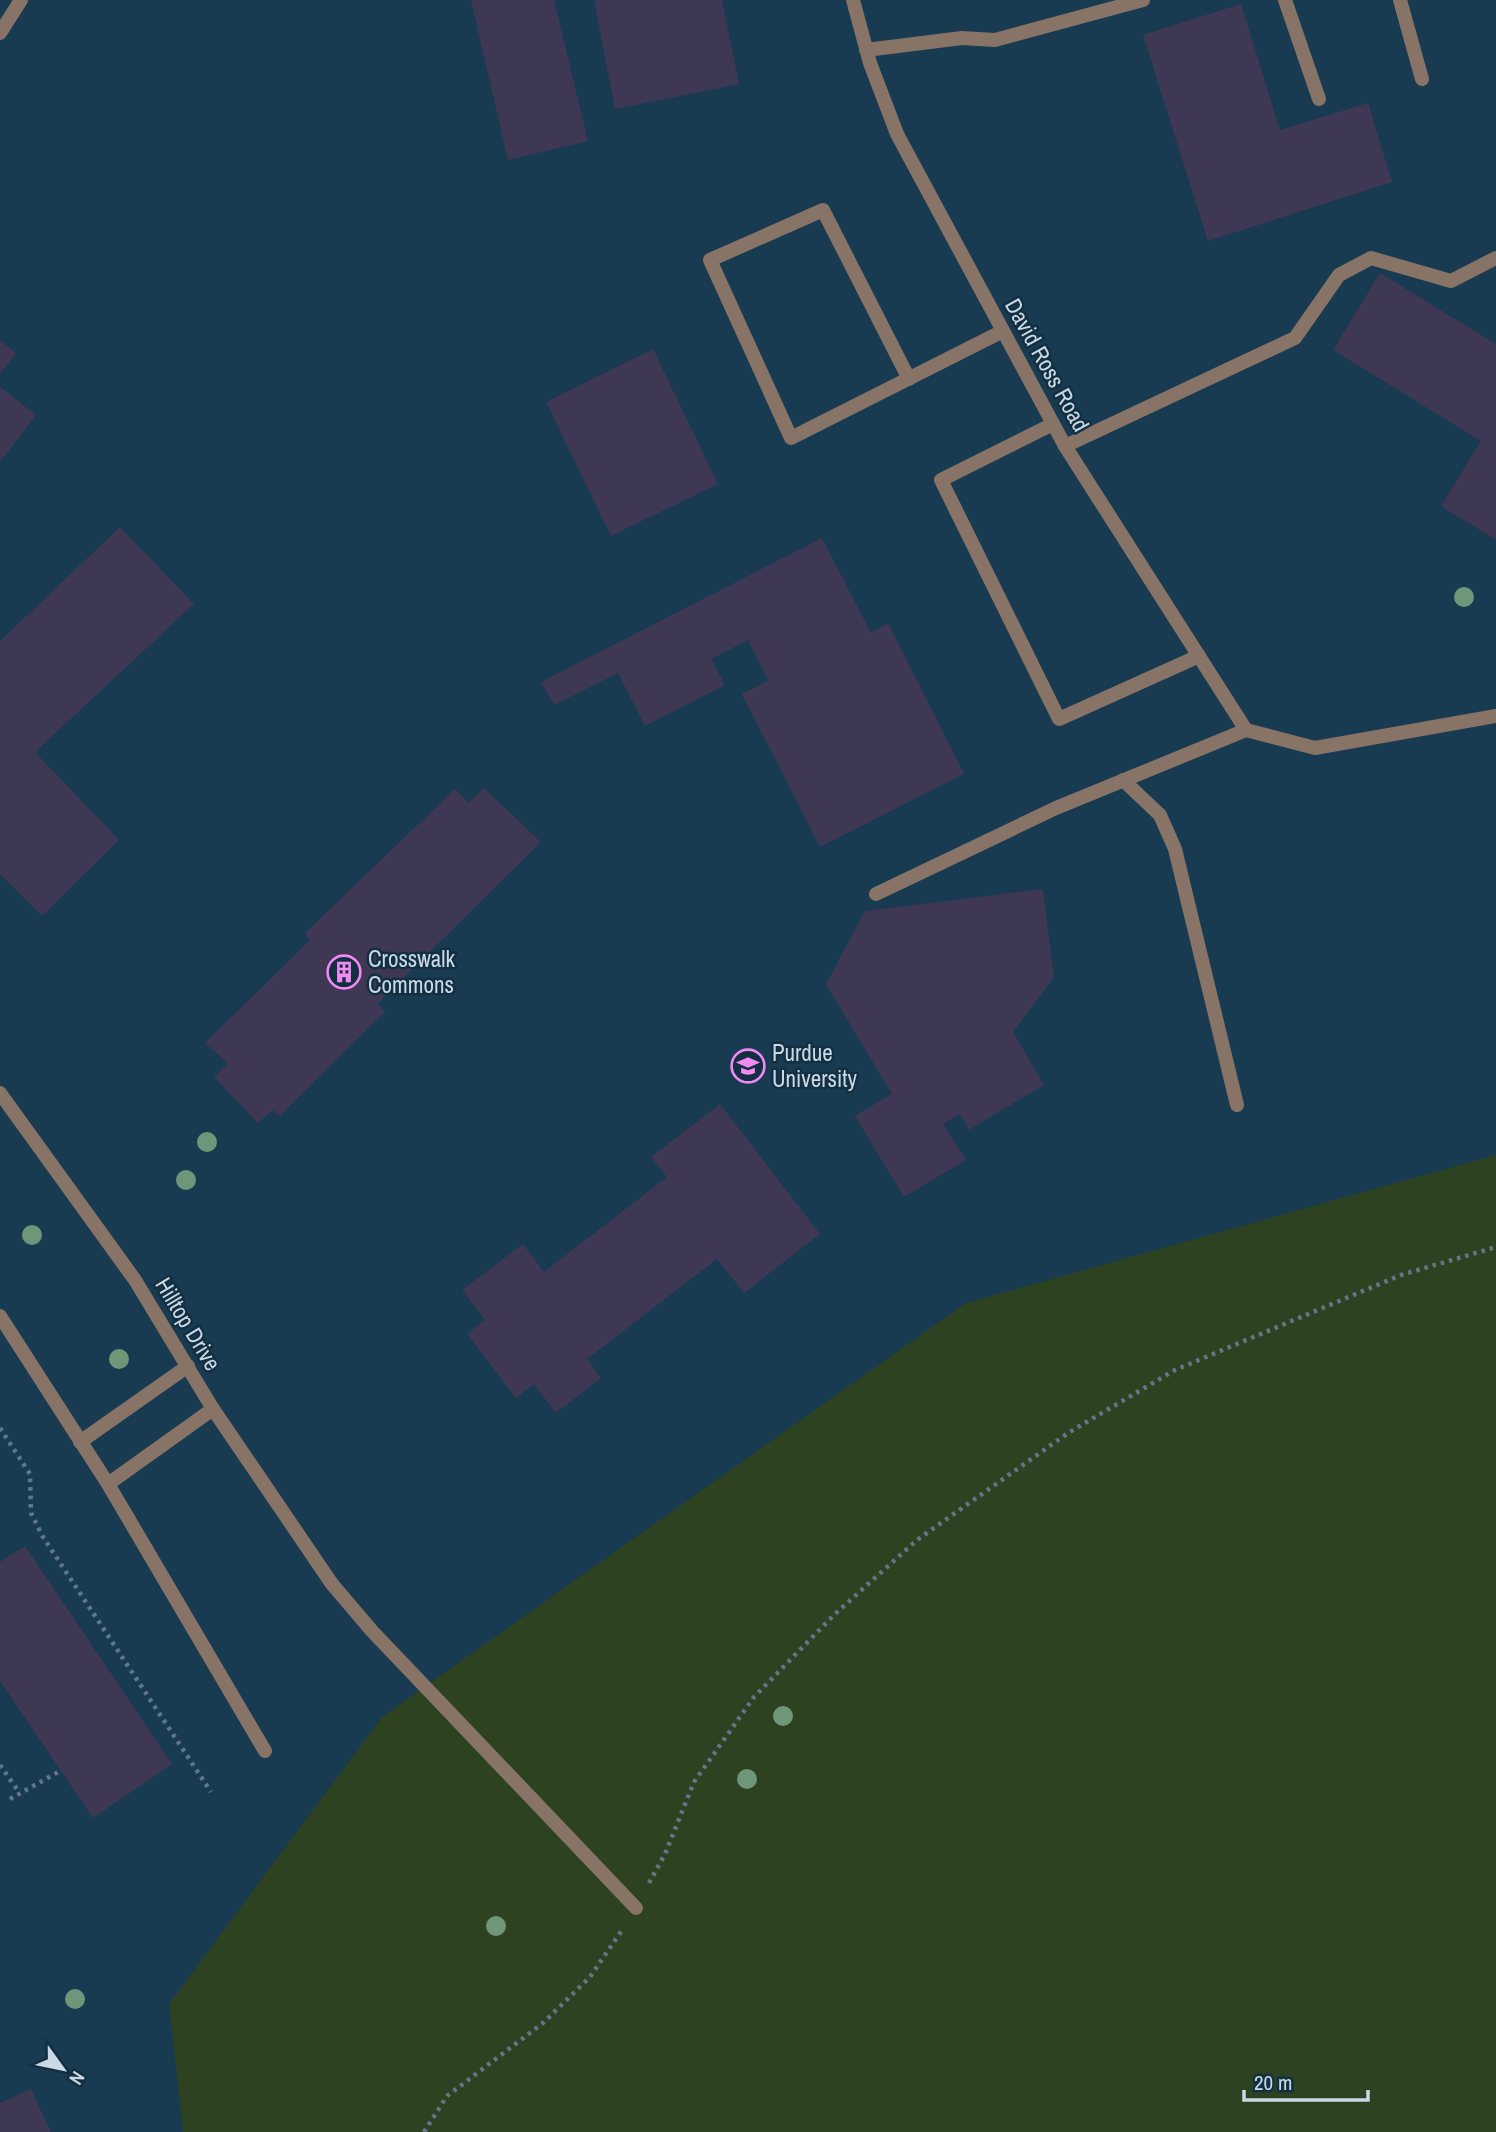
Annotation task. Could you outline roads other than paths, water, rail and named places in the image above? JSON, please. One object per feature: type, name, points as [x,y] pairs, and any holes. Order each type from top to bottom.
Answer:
[{"type":"street","points":[[0,33],[21,0]]},
{"type":"street","name":"David Ross Road","points":[[853,0],[866,50],[897,134],[1053,424],[1246,730]]},
{"type":"street","points":[[866,50],[962,38],[995,40],[1143,0]]},
{"type":"street","points":[[1285,0],[1319,99]]},
{"type":"street","points":[[1400,0],[1422,79]]},
{"type":"street","points":[[909,379],[823,210],[710,260],[791,438],[909,379],[1003,331]]},
{"type":"street","points":[[1065,446],[1296,338],[1339,275],[1371,258],[1451,281],[1496,258]]},
{"type":"street","points":[[1053,424],[941,480],[1059,719],[1199,656]]},
{"type":"street","points":[[876,894],[1056,807],[1246,730],[1315,748],[1496,716]]},
{"type":"street","points":[[1123,780],[1160,816],[1175,849],[1237,1105]]},
{"type":"street","name":"Hilltop Drive","points":[[0,1093],[135,1280],[213,1409],[332,1584],[372,1631],[636,1908]]},
{"type":"street","points":[[0,1316],[108,1485],[265,1751]]},
{"type":"street","points":[[80,1442],[188,1366]]},
{"type":"street","points":[[108,1485],[213,1409]]},
{"type":"place","name":"Crosswalk Commons","points":[[344,972]]},
{"type":"place","name":"Purdue University","points":[[748,1066]]}]
